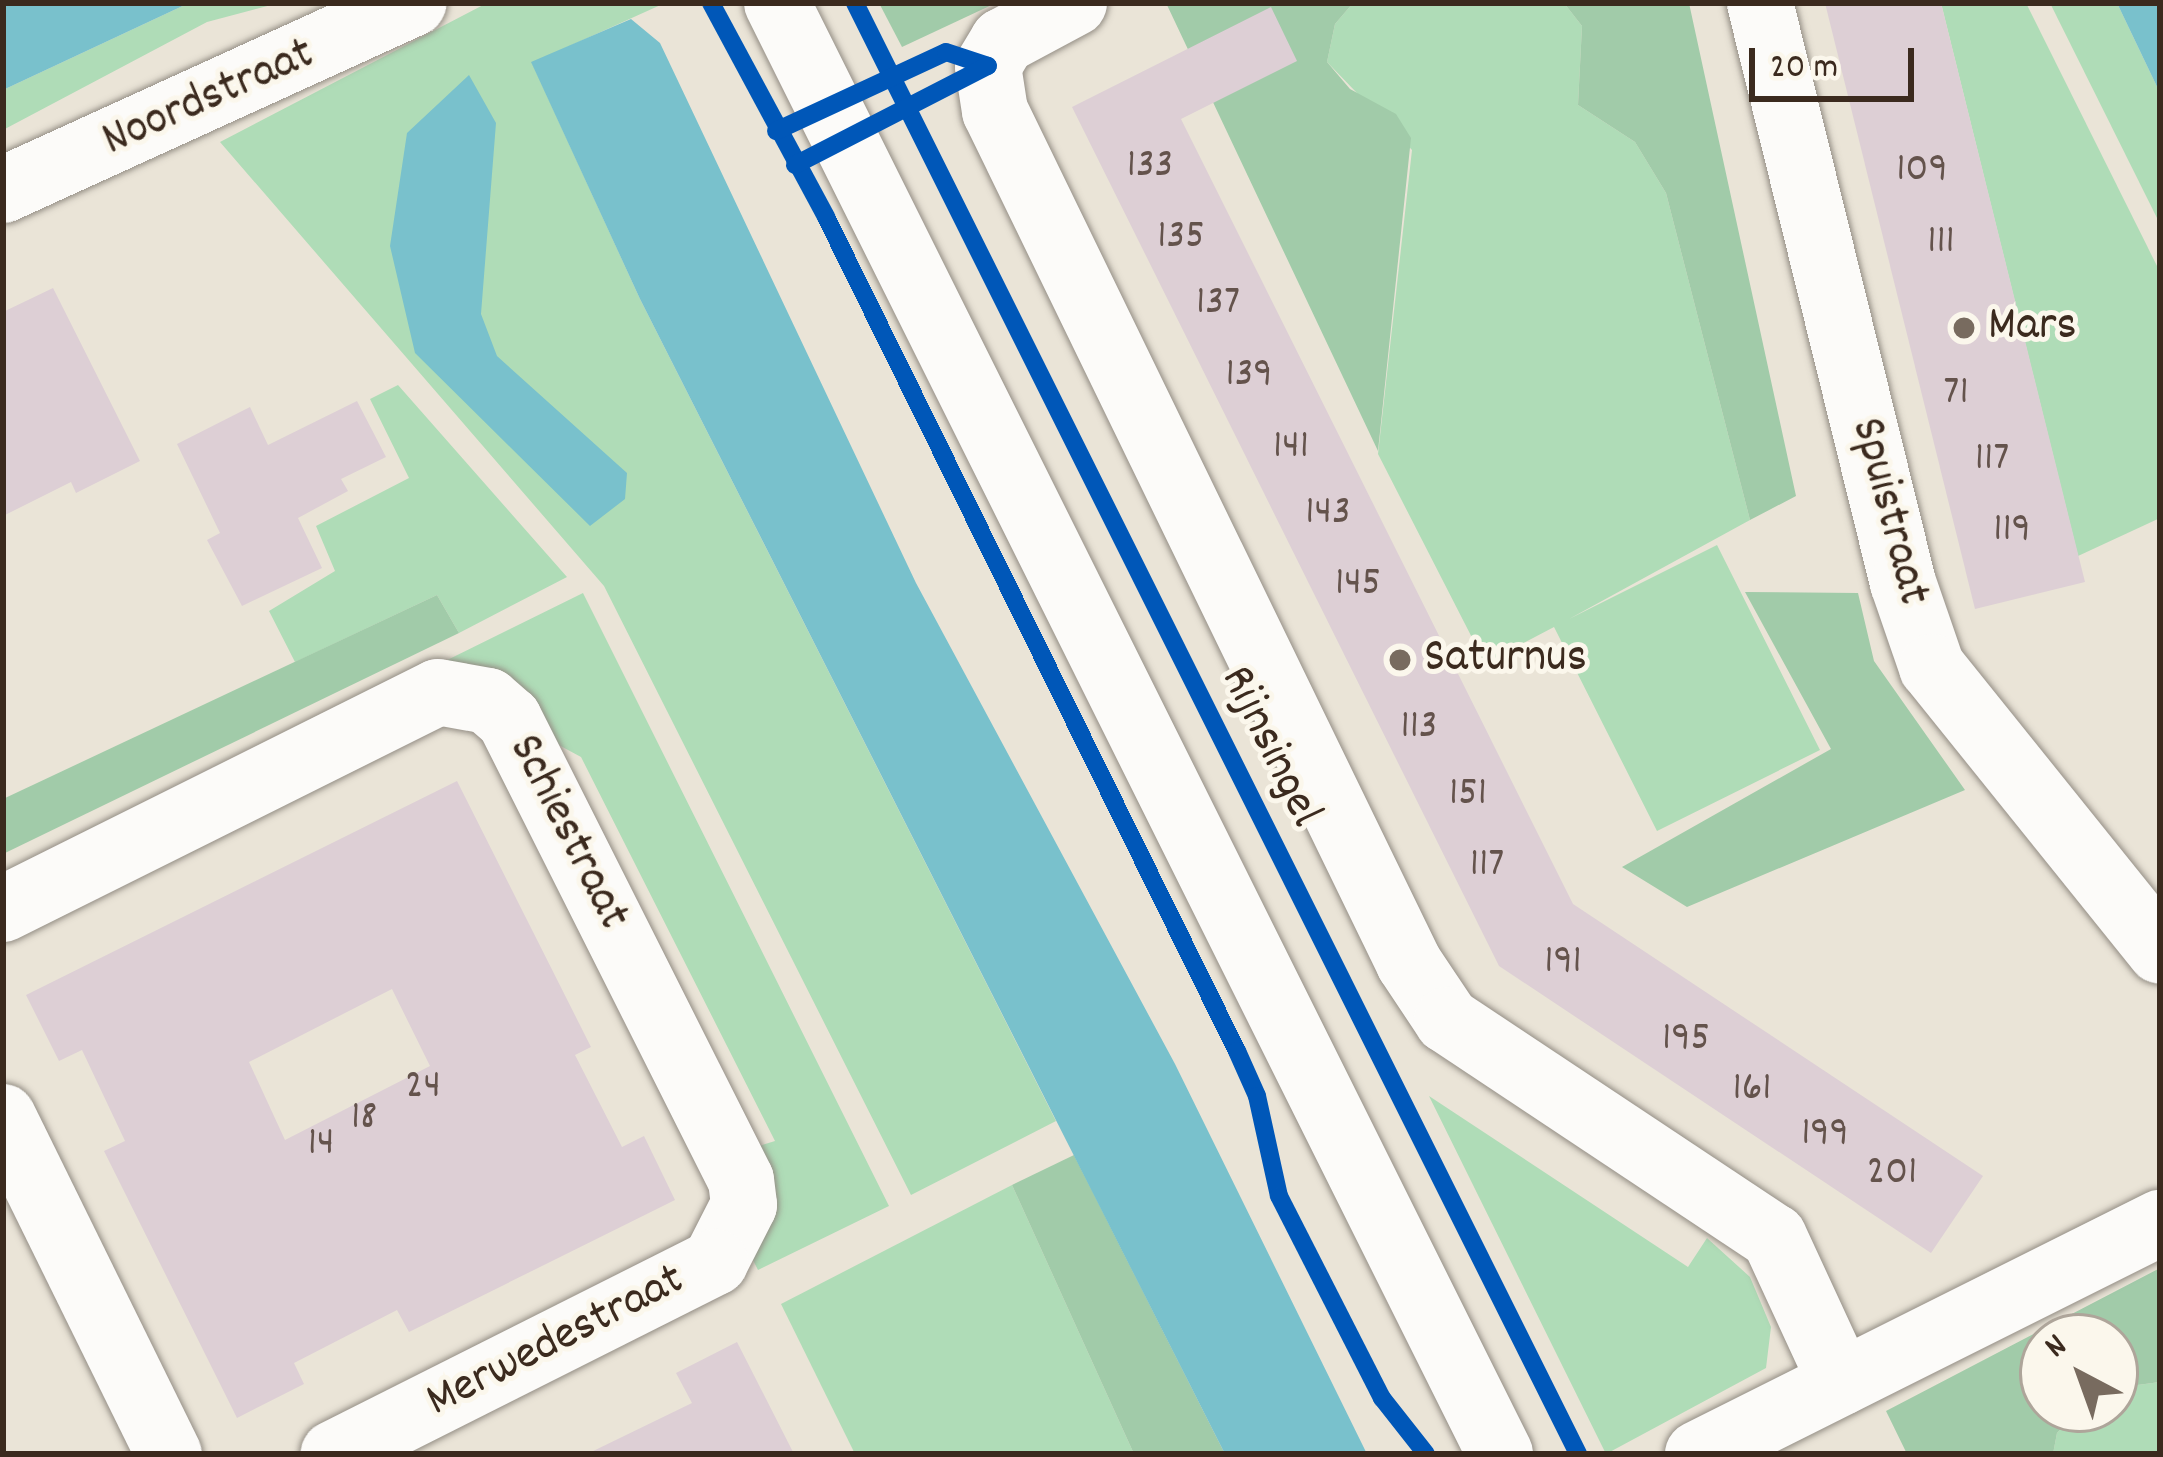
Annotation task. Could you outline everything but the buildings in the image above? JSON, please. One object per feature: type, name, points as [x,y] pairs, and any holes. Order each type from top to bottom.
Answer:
[{"type":"street","name":"Noordstraat","points":[[3,190],[413,3]]},
{"type":"street","points":[[778,3],[1500,1454]]},
{"type":"street","name":"Rijnsingel","points":[[1073,3],[1003,40],[988,66],[995,111],[1409,964],[1448,1020],[1774,1237],[1841,1382]]},
{"type":"street","name":"Spuistraat","points":[[1760,3],[1903,583],[1932,667],[2160,951]]},
{"type":"street","name":"Schiestraat","points":[[3,909],[438,692],[488,701],[524,743],[741,1180],[744,1205],[715,1262]]},
{"type":"street","points":[[3,1117],[169,1454]]},
{"type":"street","points":[[1698,1454],[2160,1223]]},
{"type":"street","name":"Merwedestraat","points":[[334,1454],[715,1262]]},
{"type":"green space","points":[[189,3],[279,3],[207,22],[3,130],[3,90]]},
{"type":"green space","points":[[487,3],[665,3],[532,63],[640,299],[1056,1121],[911,1195],[604,586],[220,142]]},
{"type":"green space","points":[[879,3],[996,3],[902,47]]},
{"type":"green space","points":[[1353,3],[1564,3],[1582,26],[1578,105],[1635,142],[1666,193],[1750,520],[1569,619],[1717,545],[1820,750],[1657,831],[1554,627],[1485,663],[1378,454],[1412,150],[1327,62],[1335,24]]},
{"type":"green space","points":[[1353,3],[1335,24],[1327,62],[1350,89],[1396,114],[1411,138],[1378,451],[1167,5]]},
{"type":"green space","points":[[1564,3],[1689,3],[1796,496],[1750,520],[1666,193],[1635,142],[1578,105],[1582,26]]},
{"type":"green space","points":[[1941,3],[2026,3],[2160,272],[2160,518],[2078,556]]},
{"type":"green space","points":[[2050,3],[2117,3],[2160,93],[2160,224]]},
{"type":"green space","points":[[398,385],[567,577],[459,633],[437,595],[295,662],[269,611],[335,571],[316,526],[409,478],[370,399]]},
{"type":"green space","points":[[1745,592],[1858,593],[1874,661],[1965,790],[1687,907],[1622,867],[1831,749]]},
{"type":"green space","points":[[583,593],[889,1206],[758,1270],[751,1256],[756,1147],[775,1141],[581,757],[423,672]]},
{"type":"green space","points":[[437,595],[459,633],[3,854],[3,799]]},
{"type":"green space","points":[[1429,1096],[1688,1267],[1707,1238],[1750,1277],[1771,1327],[1766,1368],[1606,1454]]},
{"type":"green space","points":[[1074,1155],[1225,1454],[1134,1454],[1012,1185]]},
{"type":"green space","points":[[1012,1185],[1134,1454],[855,1454],[781,1304]]},
{"type":"green space","points":[[2160,1268],[2160,1382],[2139,1385],[2139,1313],[2074,1313]]},
{"type":"green space","points":[[2019,1342],[2019,1433],[2057,1433],[2053,1454],[1907,1454],[1886,1411]]},
{"type":"green space","points":[[2160,1382],[2160,1454],[2053,1454],[2057,1433],[2139,1433],[2139,1385]]},
{"type":"water","points":[[3,3],[189,3],[3,90]]},
{"type":"water","points":[[2117,3],[2160,3],[2160,93]]},
{"type":"water","points":[[631,19],[660,43],[916,583],[1175,1064],[1367,1454],[1225,1454],[640,299],[531,62]]},
{"type":"water","points":[[469,75],[496,123],[481,314],[497,356],[627,473],[625,499],[590,526],[415,353],[390,246],[407,133]]},
{"type":"cycle path","points":[[711,3],[826,217],[1237,1051],[1257,1096],[1279,1196],[1382,1398],[1426,1454]]},
{"type":"cycle path","points":[[855,3],[1578,1454]]},
{"type":"cycle path","points":[[776,131],[946,52],[988,66]]},
{"type":"cycle path","points":[[795,165],[988,66]]},
{"type":"place","name":"Mars","points":[[1964,328]]},
{"type":"place","name":"Saturnus","points":[[1400,660]]}]
